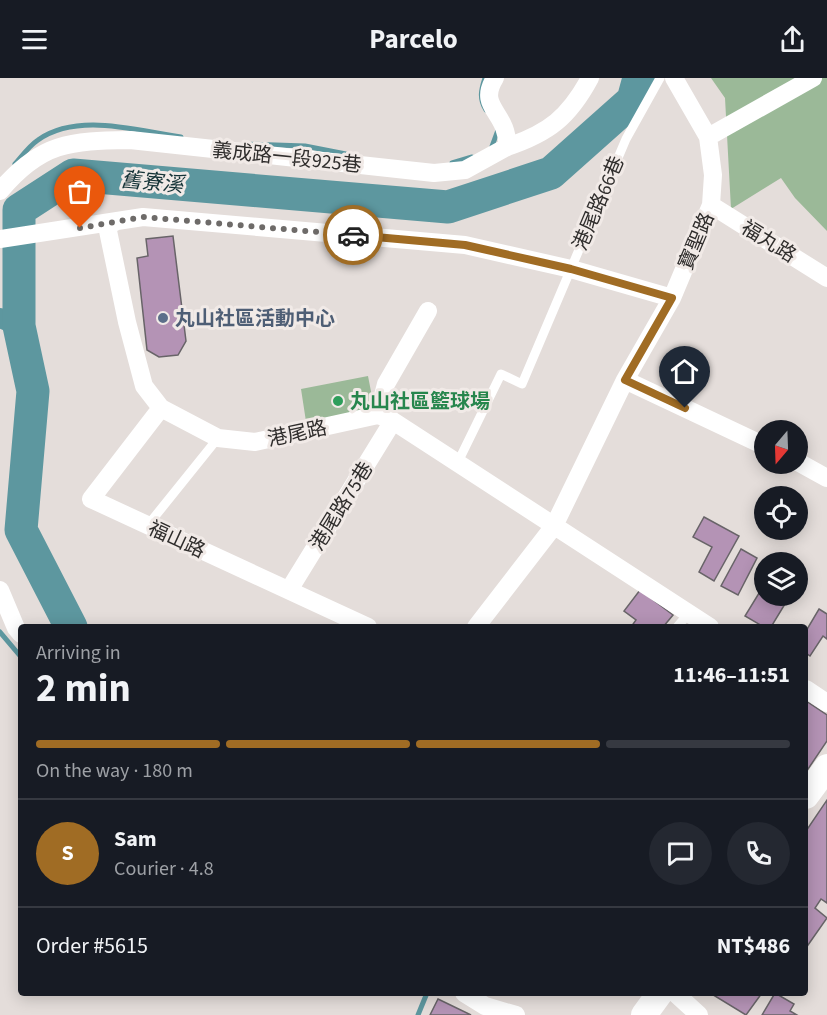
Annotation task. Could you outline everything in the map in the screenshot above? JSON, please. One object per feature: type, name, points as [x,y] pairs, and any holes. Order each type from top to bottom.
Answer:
[{"type":"street","points":[[495,78],[488,90],[489,102],[504,121],[507,147]]},
{"type":"street","name":"義成路一段925巷","points":[[0,191],[29,160],[61,147],[84,141],[130,141],[434,173],[465,170],[507,147],[532,139],[559,123],[573,108],[590,78]]},
{"type":"street","name":"寶聖路","points":[[554,526],[625,380],[672,298],[711,205],[713,175],[708,137],[675,78]]},
{"type":"street","points":[[708,137],[813,78]]},
{"type":"street","name":"福丸路","points":[[711,205],[827,278]]},
{"type":"street","points":[[0,239],[143,217],[465,245],[571,269],[672,298]]},
{"type":"street","name":"港尾路","points":[[117,221],[107,226],[127,322],[144,386],[161,408],[218,438],[255,442],[386,418]]},
{"type":"street","name":"港尾路75巷","points":[[289,590],[386,418],[386,384],[428,311]]},
{"type":"street","points":[[625,380],[754,441]]},
{"type":"street","name":"福山路","points":[[161,408],[91,499],[362,624]]},
{"type":"street","points":[[386,418],[706,624]]},
{"type":"street","points":[[808,468],[827,478]]},
{"type":"street","points":[[478,624],[554,526]]},
{"type":"street","points":[[0,590],[18,628]]},
{"type":"street","points":[[808,690],[827,703]]},
{"type":"street","points":[[808,793],[827,767]]},
{"type":"street","points":[[467,996],[483,1011],[516,1015]]},
{"type":"street","points":[[644,1015],[658,996]]},
{"type":"street","points":[[678,996],[699,1015]]},
{"type":"lane","name":"港尾路66巷","points":[[457,464],[501,375],[522,384],[626,139],[660,78]]},
{"type":"lane","points":[[148,525],[218,438]]},
{"type":"lane","points":[[679,624],[689,613]]},
{"type":"green space","points":[[711,78],[827,78],[827,231],[795,198],[781,178],[731,209],[725,98]]},
{"type":"green space","name":"丸山社區籃球場","points":[[368,376],[375,412],[307,428],[301,389]]},
{"type":"building","name":"丸山社區活動中心","points":[[173,236],[186,341],[178,355],[159,357],[147,350],[137,258],[148,256],[146,239]]},
{"type":"building","points":[[704,517],[739,536],[714,581],[699,572],[712,547],[693,537]]},
{"type":"building","points":[[741,549],[754,556],[754,564],[738,595],[721,586]]},
{"type":"building","points":[[640,590],[673,615],[666,624],[633,624],[636,620],[624,611]]},
{"type":"building","points":[[754,601],[754,606],[784,606],[773,624],[759,624],[745,616]]},
{"type":"building","points":[[819,609],[827,614],[827,639],[823,636],[810,656],[808,654],[808,628]]},
{"type":"building","points":[[808,702],[827,715],[827,741],[808,769]]},
{"type":"building","points":[[827,800],[827,903],[821,899],[815,908],[827,918],[808,945],[808,828]]},
{"type":"building","points":[[715,996],[760,996],[746,1015]]},
{"type":"building","points":[[773,996],[780,996],[794,1004],[790,1011],[797,1015],[762,1015]]},
{"type":"building","points":[[438,999],[471,1015],[430,1015]]},
{"type":"waterway","points":[[485,78],[481,94],[486,110]]},
{"type":"waterway","name":"舊寮溪","points":[[69,624],[21,530],[33,391],[19,326],[19,210],[73,175],[448,207],[551,173],[633,100],[639,78]]},
{"type":"waterway","points":[[15,164],[38,140],[71,127],[108,126],[181,137]]},
{"type":"waterway","points":[[491,149],[498,130]]},
{"type":"waterway","points":[[244,144],[305,146],[351,155]]},
{"type":"waterway","points":[[452,163],[472,157]]},
{"type":"waterway","points":[[0,318],[19,326]]},
{"type":"waterway","points":[[0,632],[18,653]]},
{"type":"waterway","points":[[418,1015],[426,996]]},
{"type":"way so far","points":[[80,228],[143,217],[353,235]]},
{"type":"place","name":"丸山社區活動中心","points":[[163,318]]},
{"type":"place","name":"丸山社區籃球場","points":[[338,401]]},
{"type":"route","points":[[353,235],[465,245],[571,269],[672,298],[625,380],[685,408]]}]
